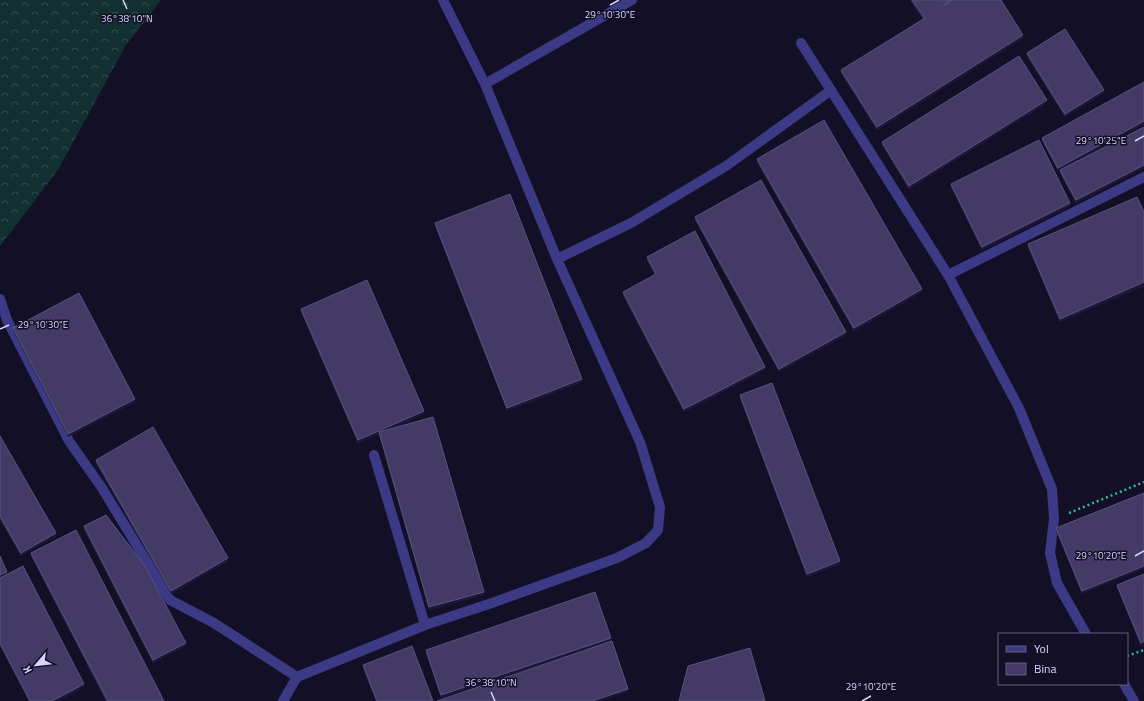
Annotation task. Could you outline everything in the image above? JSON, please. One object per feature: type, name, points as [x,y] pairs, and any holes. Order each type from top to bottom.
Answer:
[{"type":"lane","points":[[283,701],[297,677],[425,625],[617,558],[646,543],[658,530],[660,507],[640,442],[557,259],[486,84],[443,0]]},
{"type":"lane","points":[[486,84],[632,0]]},
{"type":"lane","points":[[801,42],[830,91],[948,274],[1018,408],[1052,490],[1054,519],[1050,553],[1057,582],[1085,633]]},
{"type":"lane","points":[[557,259],[631,223],[726,166],[830,91]]},
{"type":"lane","points":[[948,274],[1144,177]]},
{"type":"lane","points":[[0,299],[7,320],[69,441],[102,488],[170,600],[214,623],[297,677]]},
{"type":"lane","points":[[374,455],[425,625]]},
{"type":"lane","points":[[1125,685],[1134,701]]},
{"type":"path","points":[[1054,519],[1144,482]]},
{"type":"path","points":[[1128,656],[1144,650]]},
{"type":"green space","points":[[0,0],[161,0],[126,45],[58,170],[0,246]]},
{"type":"building","points":[[912,0],[951,0],[943,6],[952,0],[1001,0],[1023,35],[877,127],[841,70],[925,18]]},
{"type":"building","points":[[1065,29],[1104,90],[1065,114],[1027,53]]},
{"type":"building","points":[[1019,56],[1047,100],[909,186],[882,142]]},
{"type":"building","points":[[1144,82],[1144,121],[1058,168],[1042,138]]},
{"type":"building","points":[[824,120],[922,289],[854,328],[757,159]]},
{"type":"building","points":[[1144,127],[1144,165],[1076,200],[1060,170]]},
{"type":"building","points":[[1039,140],[1070,203],[982,247],[951,184]]},
{"type":"building","points":[[761,180],[846,332],[779,369],[695,217]]},
{"type":"building","points":[[510,194],[582,379],[507,408],[435,223]]},
{"type":"building","points":[[1137,197],[1144,212],[1144,282],[1060,319],[1028,244]]},
{"type":"building","points":[[695,231],[765,367],[684,409],[623,292],[656,274],[647,257]]},
{"type":"building","points":[[367,280],[424,411],[358,440],[301,309]]},
{"type":"building","points":[[79,293],[135,399],[68,434],[13,328]]},
{"type":"building","points":[[772,383],[840,561],[807,574],[740,395]]},
{"type":"building","points":[[433,417],[484,592],[429,607],[379,432]]},
{"type":"building","points":[[153,427],[228,558],[171,591],[96,460]]},
{"type":"building","points":[[0,436],[56,533],[21,553],[0,516]]},
{"type":"building","points":[[1144,493],[1144,566],[1082,591],[1056,528]]},
{"type":"building","points":[[106,515],[145,566],[186,643],[153,660],[84,526]]},
{"type":"building","points":[[76,530],[164,701],[108,701],[31,553]]},
{"type":"building","points":[[0,556],[7,572],[0,575]]},
{"type":"building","points":[[23,566],[84,684],[52,701],[30,701],[0,643],[0,578]]},
{"type":"building","points":[[1144,574],[1144,641],[1141,643],[1117,585]]},
{"type":"building","points":[[595,592],[611,638],[441,695],[426,650]]},
{"type":"building","points":[[612,641],[628,689],[592,701],[437,701]]},
{"type":"building","points":[[412,646],[433,701],[377,701],[363,665]]},
{"type":"building","points":[[750,648],[765,701],[679,701],[688,666]]}]
